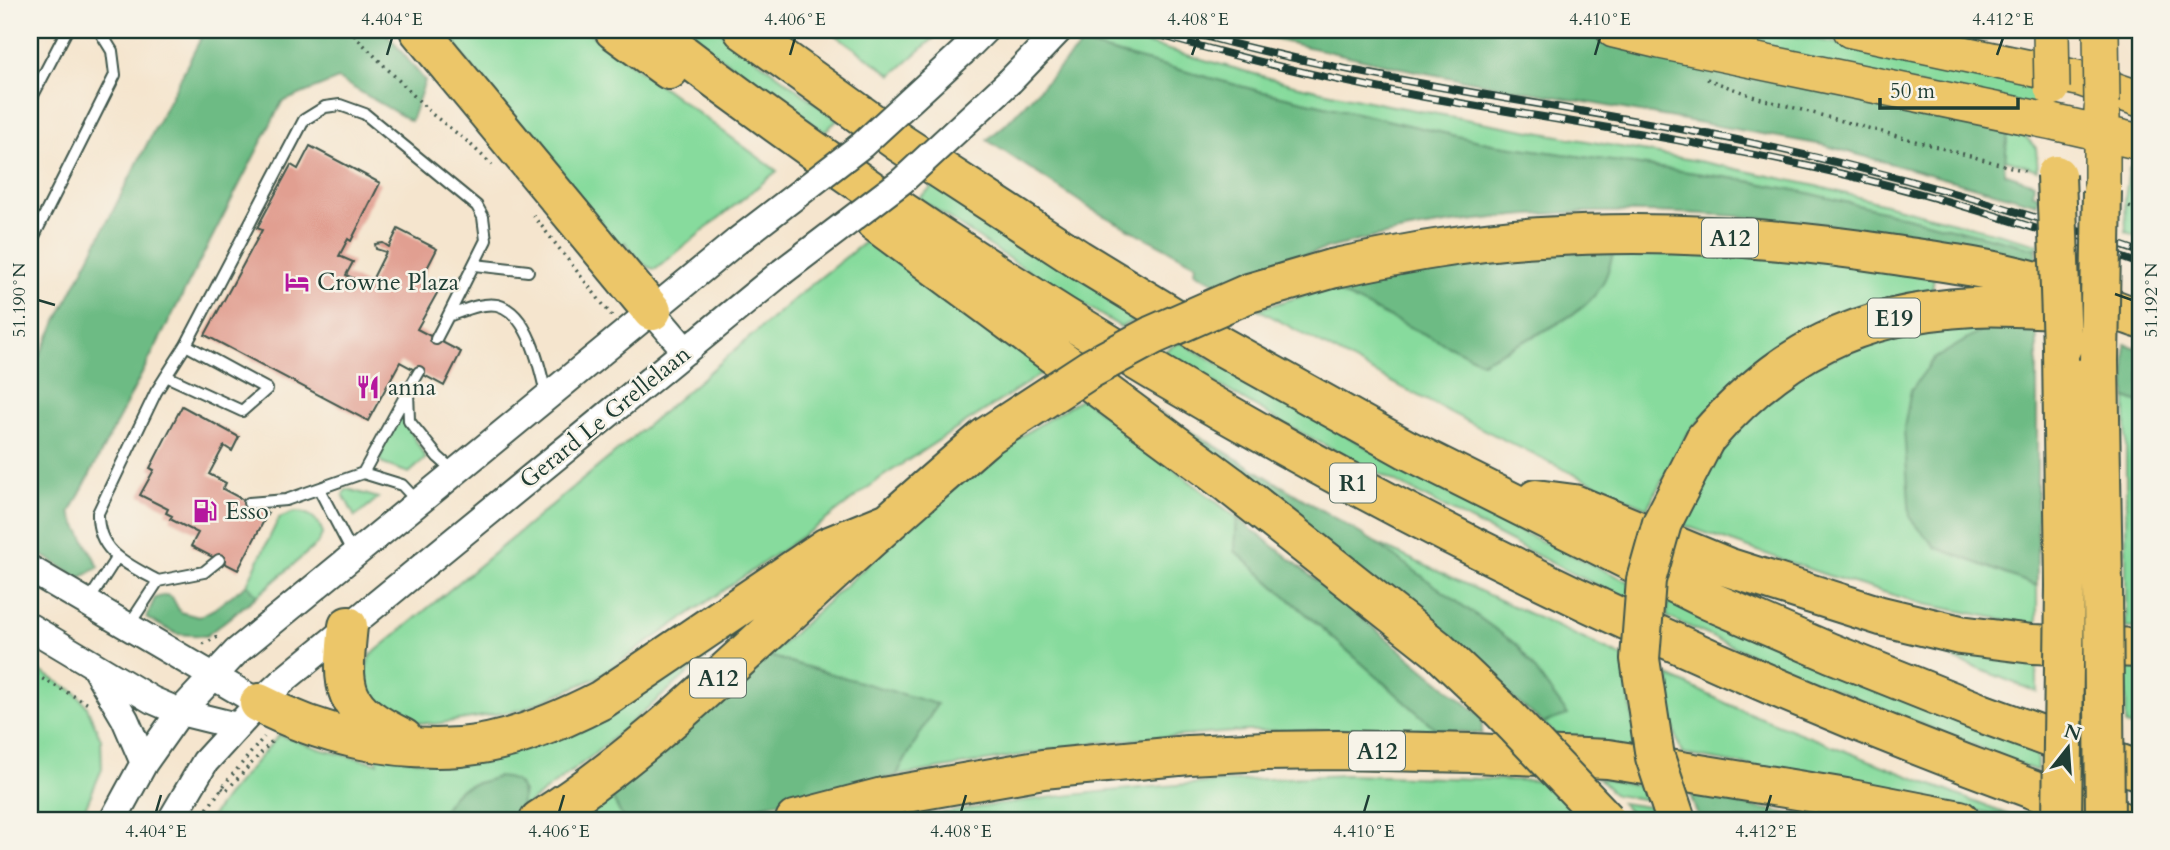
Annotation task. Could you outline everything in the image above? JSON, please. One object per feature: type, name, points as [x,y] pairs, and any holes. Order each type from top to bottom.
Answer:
[{"type":"highway","points":[[419,30],[639,322]]},
{"type":"highway","points":[[614,30],[1230,485],[1437,650],[1500,709],[1606,820]]},
{"type":"highway","name":"R1","points":[[651,30],[911,218],[1051,308],[1243,423],[1426,522],[1608,613],[1800,699],[1997,778],[2118,820]]},
{"type":"highway","name":"R1","points":[[743,30],[900,143],[1078,259],[1219,345],[1311,397],[1492,493],[1710,601],[1981,713],[2140,771]]},
{"type":"highway","points":[[2062,820],[2065,586],[2062,348],[2074,104]]},
{"type":"highway","points":[[2105,820],[2099,360],[2113,198]]},
{"type":"highway","name":"A12","points":[[540,820],[573,799],[633,753],[687,707],[886,523],[986,438],[1090,369],[1153,335],[1249,293],[1331,269],[1433,249],[1540,237],[1627,234],[1712,236],[1861,250],[2005,274],[2036,281],[2131,316]]},
{"type":"highway","name":"E19","points":[[1676,820],[1655,757],[1640,659],[1646,580],[1662,523],[1705,439],[1732,408],[1776,370],[1821,343],[1871,323],[1920,312],[1975,307],[2131,316]]},
{"type":"highway","points":[[1492,493],[1574,504],[1727,567],[1881,616],[1934,629],[2032,644],[2140,648]]},
{"type":"highway","points":[[268,716],[362,739],[420,747],[462,747],[504,738],[572,715],[628,684],[827,547],[886,523]]},
{"type":"highway","points":[[348,626],[345,675],[346,690],[352,703],[365,718],[420,747]]},
{"type":"highway","name":"A12","points":[[795,820],[883,797],[1043,769],[1189,755],[1325,750],[1608,759],[1846,797],[1960,820]]},
{"type":"main road","points":[[1851,30],[2074,104],[2140,74]]},
{"type":"main road","points":[[1965,30],[2074,104],[2140,142]]},
{"type":"main road","points":[[2051,30],[2074,104],[2113,198]]},
{"type":"main road","points":[[1607,34],[2074,104],[2140,99]]},
{"type":"main road","points":[[2113,198],[2123,163],[2140,151]]},
{"type":"street","points":[[113,820],[144,763],[180,712],[212,677],[226,644],[353,555],[737,241],[862,145],[985,30]]},
{"type":"street","name":"Gerard Le Grellelaan","points":[[171,820],[199,770],[268,716],[348,626],[782,272],[902,181],[1010,81],[1059,30]]},
{"type":"street","points":[[639,322],[686,351]]},
{"type":"street","points":[[30,569],[212,677],[268,716]]},
{"type":"street","points":[[30,627],[152,700],[180,712],[268,716]]},
{"type":"street","points":[[94,666],[125,719],[144,763]]},
{"type":"lane","points":[[30,101],[67,30]]},
{"type":"lane","points":[[30,244],[115,75],[112,51],[99,30]]},
{"type":"lane","points":[[219,560],[204,572],[158,581],[117,557],[103,540],[98,528],[98,513],[150,405],[186,345],[304,120],[325,107],[340,105],[365,114],[477,206],[486,229],[486,240],[436,339]]},
{"type":"lane","points":[[475,265],[528,271]]},
{"type":"lane","points":[[448,316],[475,307],[497,305],[516,314],[533,347],[547,397]]},
{"type":"lane","points":[[166,376],[242,411],[267,389],[186,345]]},
{"type":"lane","points":[[363,473],[419,372]]},
{"type":"lane","points":[[408,391],[410,421],[438,457],[455,472]]},
{"type":"lane","points":[[249,503],[286,500],[363,473],[402,485],[418,502]]},
{"type":"lane","points":[[319,489],[353,555]]},
{"type":"lane","points":[[88,604],[117,557]]},
{"type":"lane","points":[[128,628],[158,581]]},
{"type":"path","points":[[349,30],[432,114],[468,142],[495,168]]},
{"type":"path","points":[[1574,30],[1607,34]]},
{"type":"path","points":[[1697,75],[1758,98],[2074,104]]},
{"type":"path","points":[[2113,198],[2140,211]]},
{"type":"path","points":[[530,211],[639,322]]},
{"type":"path","points":[[30,673],[97,708],[93,701]]},
{"type":"path","points":[[199,770],[226,791],[268,716]]},
{"type":"path","points":[[199,820],[268,716]]},
{"type":"green space","points":[[205,30],[384,30],[425,81],[411,121],[338,79],[282,102],[70,513],[99,567],[80,578],[30,548],[30,374]]},
{"type":"green space","points":[[441,30],[585,30],[777,171],[656,269],[651,268],[639,259],[625,242],[619,246]]},
{"type":"green space","points":[[683,30],[718,30],[838,120],[824,132]]},
{"type":"green space","points":[[829,30],[923,30],[934,38],[892,75]]},
{"type":"green space","points":[[1097,30],[1294,85],[1812,185],[2038,244],[2037,249],[1804,192],[1737,179],[1492,144],[1259,91],[1082,44]]},
{"type":"green space","points":[[1232,30],[1584,30],[2008,129],[2004,173],[2034,183],[2033,194],[2038,195],[2037,204],[1823,145],[1420,72]]},
{"type":"green space","points":[[1656,30],[1754,30],[1912,55],[2038,84],[2038,110]]},
{"type":"green space","points":[[1082,44],[1259,91],[1492,144],[1737,179],[1804,192],[2037,249],[2036,265],[1881,232],[1774,219],[1667,212],[1560,213],[1453,223],[1393,233],[1333,247],[1217,284],[1195,272],[1196,264],[1091,209],[987,140],[1006,124]]},
{"type":"green space","points":[[2008,129],[2022,133],[2036,148],[2038,170],[2005,159]]},
{"type":"green space","points":[[2140,161],[2140,237],[2126,232],[2125,199],[2129,169]]},
{"type":"green space","points":[[935,185],[1142,316],[1121,327],[1011,260],[919,198]]},
{"type":"green space","points":[[871,237],[1049,369],[882,477],[823,522],[596,678],[521,710],[435,724],[397,720],[379,707],[366,687],[366,669],[371,655]]},
{"type":"green space","points":[[1614,250],[1826,261],[1934,278],[1932,289],[1873,303],[1798,332],[1740,376],[1689,432],[1647,508],[1450,413],[1258,309],[1329,288],[1482,362],[1571,316],[1583,307],[1602,282]]},
{"type":"green space","points":[[1614,250],[1604,281],[1588,302],[1544,331],[1482,362],[1329,288],[1393,273],[1526,253]]},
{"type":"green space","points":[[2000,320],[1934,359],[1935,547],[2037,586],[2037,626],[1924,604],[1826,575],[1683,525],[1707,474],[1733,435],[1809,368],[1902,330]]},
{"type":"green space","points":[[2000,320],[2037,320],[2037,586],[1935,547],[1910,518],[1904,428],[1911,390],[1934,359]]},
{"type":"green space","points":[[1180,342],[1498,521],[1630,582],[1629,600],[1571,573],[1286,425],[1163,352]]},
{"type":"green space","points":[[2125,344],[2140,349],[2140,403],[2126,398]]},
{"type":"green space","points":[[1082,398],[1237,518],[1235,551],[1436,729],[1245,731],[1094,743],[896,776],[936,705],[769,656],[978,463]]},
{"type":"green space","points":[[2126,398],[2140,403],[2140,628],[2126,628]]},
{"type":"green space","points":[[1159,412],[1376,543],[1517,645],[1568,715],[1543,723]]},
{"type":"green space","points":[[402,417],[426,458],[409,473],[383,464],[380,459],[382,447],[398,418]]},
{"type":"green space","points":[[347,489],[378,498],[355,517],[343,494]]},
{"type":"green space","points":[[294,512],[313,517],[323,533],[317,544],[257,596],[247,584],[279,518]]},
{"type":"green space","points":[[1237,518],[1482,717],[1482,734],[1436,729],[1235,551]]},
{"type":"green space","points":[[1376,543],[1623,657],[1638,751],[1563,741],[1543,723],[1567,714],[1517,645]]},
{"type":"green space","points":[[247,584],[257,596],[206,636],[177,634],[146,618],[155,598],[166,595],[172,597],[180,612],[199,617]]},
{"type":"green space","points":[[1669,597],[2037,750],[2037,771],[1782,668],[1667,617]]},
{"type":"green space","points":[[756,615],[592,756],[521,809],[523,791],[498,777],[457,791],[439,816],[440,820],[209,820],[279,735],[323,750],[378,763],[377,755],[428,762]]},
{"type":"green space","points":[[1876,628],[2037,655],[2037,692]]},
{"type":"green space","points":[[769,656],[937,704],[896,776],[743,810],[710,820],[624,820],[610,794]]},
{"type":"green space","points":[[2126,662],[2140,662],[2140,729],[2126,725]]},
{"type":"green space","points":[[30,665],[75,692],[86,705],[101,739],[102,769],[80,820],[30,820]]},
{"type":"green space","points":[[1669,676],[1736,708],[2021,820],[1838,781],[1682,754],[1672,723]]},
{"type":"green space","points":[[1346,775],[1544,781],[1582,820],[904,820],[1069,795]]},
{"type":"green space","points":[[498,777],[517,782],[520,786],[521,809],[502,820],[440,820],[446,805],[457,792],[469,785]]},
{"type":"green space","points":[[1598,778],[1645,787],[1649,800],[1615,795]]},
{"type":"green space","points":[[610,793],[624,820],[570,820]]},
{"type":"green space","points":[[1690,794],[1820,820],[1699,820]]},
{"type":"green space","points":[[1621,803],[1649,807],[1655,820],[1637,820]]},
{"type":"building","name":"Crowne Plaza","points":[[310,146],[380,183],[351,241],[348,239],[339,256],[353,262],[346,275],[369,286],[386,252],[376,249],[375,244],[383,243],[389,247],[398,229],[437,249],[422,278],[440,288],[417,329],[461,352],[444,386],[400,362],[368,421],[205,335],[262,230],[257,228],[291,165],[298,169]]},
{"type":"building","points":[[182,406],[239,437],[232,451],[224,446],[209,474],[226,483],[223,489],[268,513],[238,570],[191,546],[198,533],[170,519],[172,516],[166,513],[168,509],[140,495],[154,470],[150,468]]},
{"type":"railway","points":[[1142,30],[1243,58],[1345,81],[1716,147],[1857,177],[1980,211],[2140,264]]},
{"type":"railway","points":[[1182,30],[1370,74],[1686,130],[1801,154],[1972,198],[2140,252]]},
{"type":"place","name":"Crowne Plaza","points":[[297,282]]},
{"type":"place","name":"anna","points":[[368,387]]},
{"type":"place","name":"Esso","points":[[205,511]]}]
